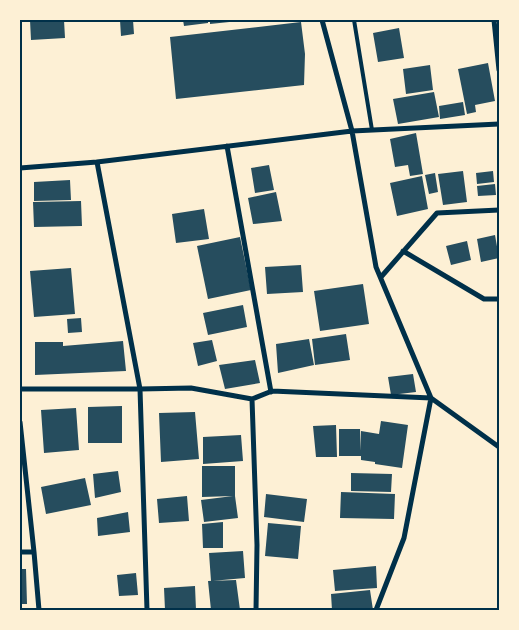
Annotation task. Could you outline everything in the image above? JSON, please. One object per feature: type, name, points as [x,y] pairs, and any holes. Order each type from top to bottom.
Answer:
[{"type":"street","points":[[322,20],[352,131],[376,267],[431,398],[499,447]]},
{"type":"street","points":[[494,20],[499,70]]},
{"type":"street","points":[[20,168],[97,162],[352,131],[499,124]]},
{"type":"street","points":[[227,146],[271,392]]},
{"type":"street","points":[[97,162],[140,389],[147,610]]},
{"type":"street","points":[[381,277],[437,213],[499,210]]},
{"type":"street","points":[[403,251],[484,299],[499,299]]},
{"type":"street","points":[[20,389],[191,388],[252,399],[271,392],[431,398]]},
{"type":"street","points":[[376,610],[404,538],[431,398]]},
{"type":"street","points":[[252,399],[257,545],[256,610]]},
{"type":"street","points":[[20,422],[39,610]]},
{"type":"street","points":[[20,552],[34,552]]},
{"type":"lane","points":[[354,20],[372,130]]},
{"type":"building","points":[[30,20],[64,20],[65,38],[31,40]]},
{"type":"building","points":[[120,20],[133,20],[134,34],[121,36]]},
{"type":"building","points":[[183,20],[208,20],[208,23],[184,26]]},
{"type":"building","points":[[210,20],[239,20],[239,21],[210,24]]},
{"type":"building","points":[[301,22],[305,54],[304,85],[176,99],[170,37]]},
{"type":"building","points":[[399,28],[404,58],[378,62],[373,33]]},
{"type":"building","points":[[488,63],[495,101],[475,105],[476,112],[467,114],[458,69]]},
{"type":"building","points":[[430,65],[433,90],[406,94],[403,69]]},
{"type":"building","points":[[434,92],[439,117],[398,124],[393,99]]},
{"type":"building","points":[[463,102],[465,115],[440,119],[439,106]]},
{"type":"building","points":[[416,133],[423,174],[410,176],[408,165],[395,167],[390,139]]},
{"type":"building","points":[[269,165],[274,190],[255,193],[251,168]]},
{"type":"building","points":[[463,171],[467,202],[443,205],[438,174]]},
{"type":"building","points":[[493,171],[494,182],[477,184],[476,173]]},
{"type":"building","points":[[435,173],[438,192],[429,194],[425,175]]},
{"type":"building","points":[[422,176],[428,209],[397,216],[390,183]]},
{"type":"building","points":[[70,180],[71,200],[34,201],[34,182]]},
{"type":"building","points":[[495,184],[496,195],[478,196],[477,186]]},
{"type":"building","points":[[276,192],[282,221],[253,224],[248,198]]},
{"type":"building","points":[[81,201],[82,226],[34,227],[33,202]]},
{"type":"building","points":[[204,209],[209,239],[176,243],[172,214]]},
{"type":"building","points":[[495,235],[499,258],[481,262],[477,239]]},
{"type":"building","points":[[240,237],[251,290],[208,299],[197,246]]},
{"type":"building","points":[[467,241],[471,260],[451,265],[446,246]]},
{"type":"building","points":[[301,265],[303,292],[267,294],[265,267]]},
{"type":"building","points":[[71,268],[75,314],[34,317],[30,271]]},
{"type":"building","points":[[363,284],[369,324],[320,331],[314,291]]},
{"type":"building","points":[[243,305],[247,327],[208,335],[203,313]]},
{"type":"building","points":[[81,318],[82,332],[68,333],[67,319]]},
{"type":"building","points":[[346,334],[350,360],[315,365],[312,339]]},
{"type":"building","points":[[309,339],[314,365],[278,373],[276,344]]},
{"type":"building","points":[[212,340],[217,361],[198,366],[193,343]]},
{"type":"building","points":[[123,341],[126,371],[35,375],[35,342],[63,342],[63,346]]},
{"type":"building","points":[[255,360],[260,383],[225,389],[219,365]]},
{"type":"building","points":[[413,374],[416,392],[391,395],[388,377]]},
{"type":"building","points":[[122,406],[122,443],[88,443],[88,407]]},
{"type":"building","points":[[76,408],[79,450],[44,453],[41,410]]},
{"type":"building","points":[[195,412],[199,459],[161,462],[159,413]]},
{"type":"building","points":[[381,421],[408,425],[402,468],[361,460],[361,456],[339,456],[339,429],[360,429],[361,451],[361,431],[379,434]]},
{"type":"building","points":[[336,425],[337,457],[316,457],[313,426]]},
{"type":"building","points":[[241,435],[243,461],[203,464],[203,437]]},
{"type":"building","points":[[202,466],[235,466],[235,496],[238,518],[204,522],[201,500],[233,496],[202,497]]},
{"type":"building","points":[[118,471],[121,492],[95,498],[93,474]]},
{"type":"building","points":[[351,473],[392,474],[391,492],[351,491]]},
{"type":"building","points":[[85,478],[91,505],[46,514],[41,487]]},
{"type":"building","points":[[341,492],[395,494],[394,519],[340,518]]},
{"type":"building","points":[[266,494],[307,499],[304,522],[264,517]]},
{"type":"building","points":[[187,496],[189,521],[159,523],[157,499]]},
{"type":"building","points":[[128,512],[130,532],[98,536],[97,518]]},
{"type":"building","points":[[223,522],[223,548],[203,548],[202,524]]},
{"type":"building","points":[[268,523],[301,526],[298,559],[265,556]]},
{"type":"building","points":[[243,551],[245,578],[211,581],[209,553]]},
{"type":"building","points":[[376,566],[377,588],[335,591],[333,570]]},
{"type":"building","points":[[20,569],[26,569],[27,604],[20,604]]},
{"type":"building","points":[[136,573],[138,595],[119,596],[117,575]]},
{"type":"building","points":[[236,580],[240,610],[211,610],[208,581]]},
{"type":"building","points":[[195,586],[196,610],[165,610],[164,588]]},
{"type":"building","points":[[370,590],[373,610],[332,610],[331,594]]}]
